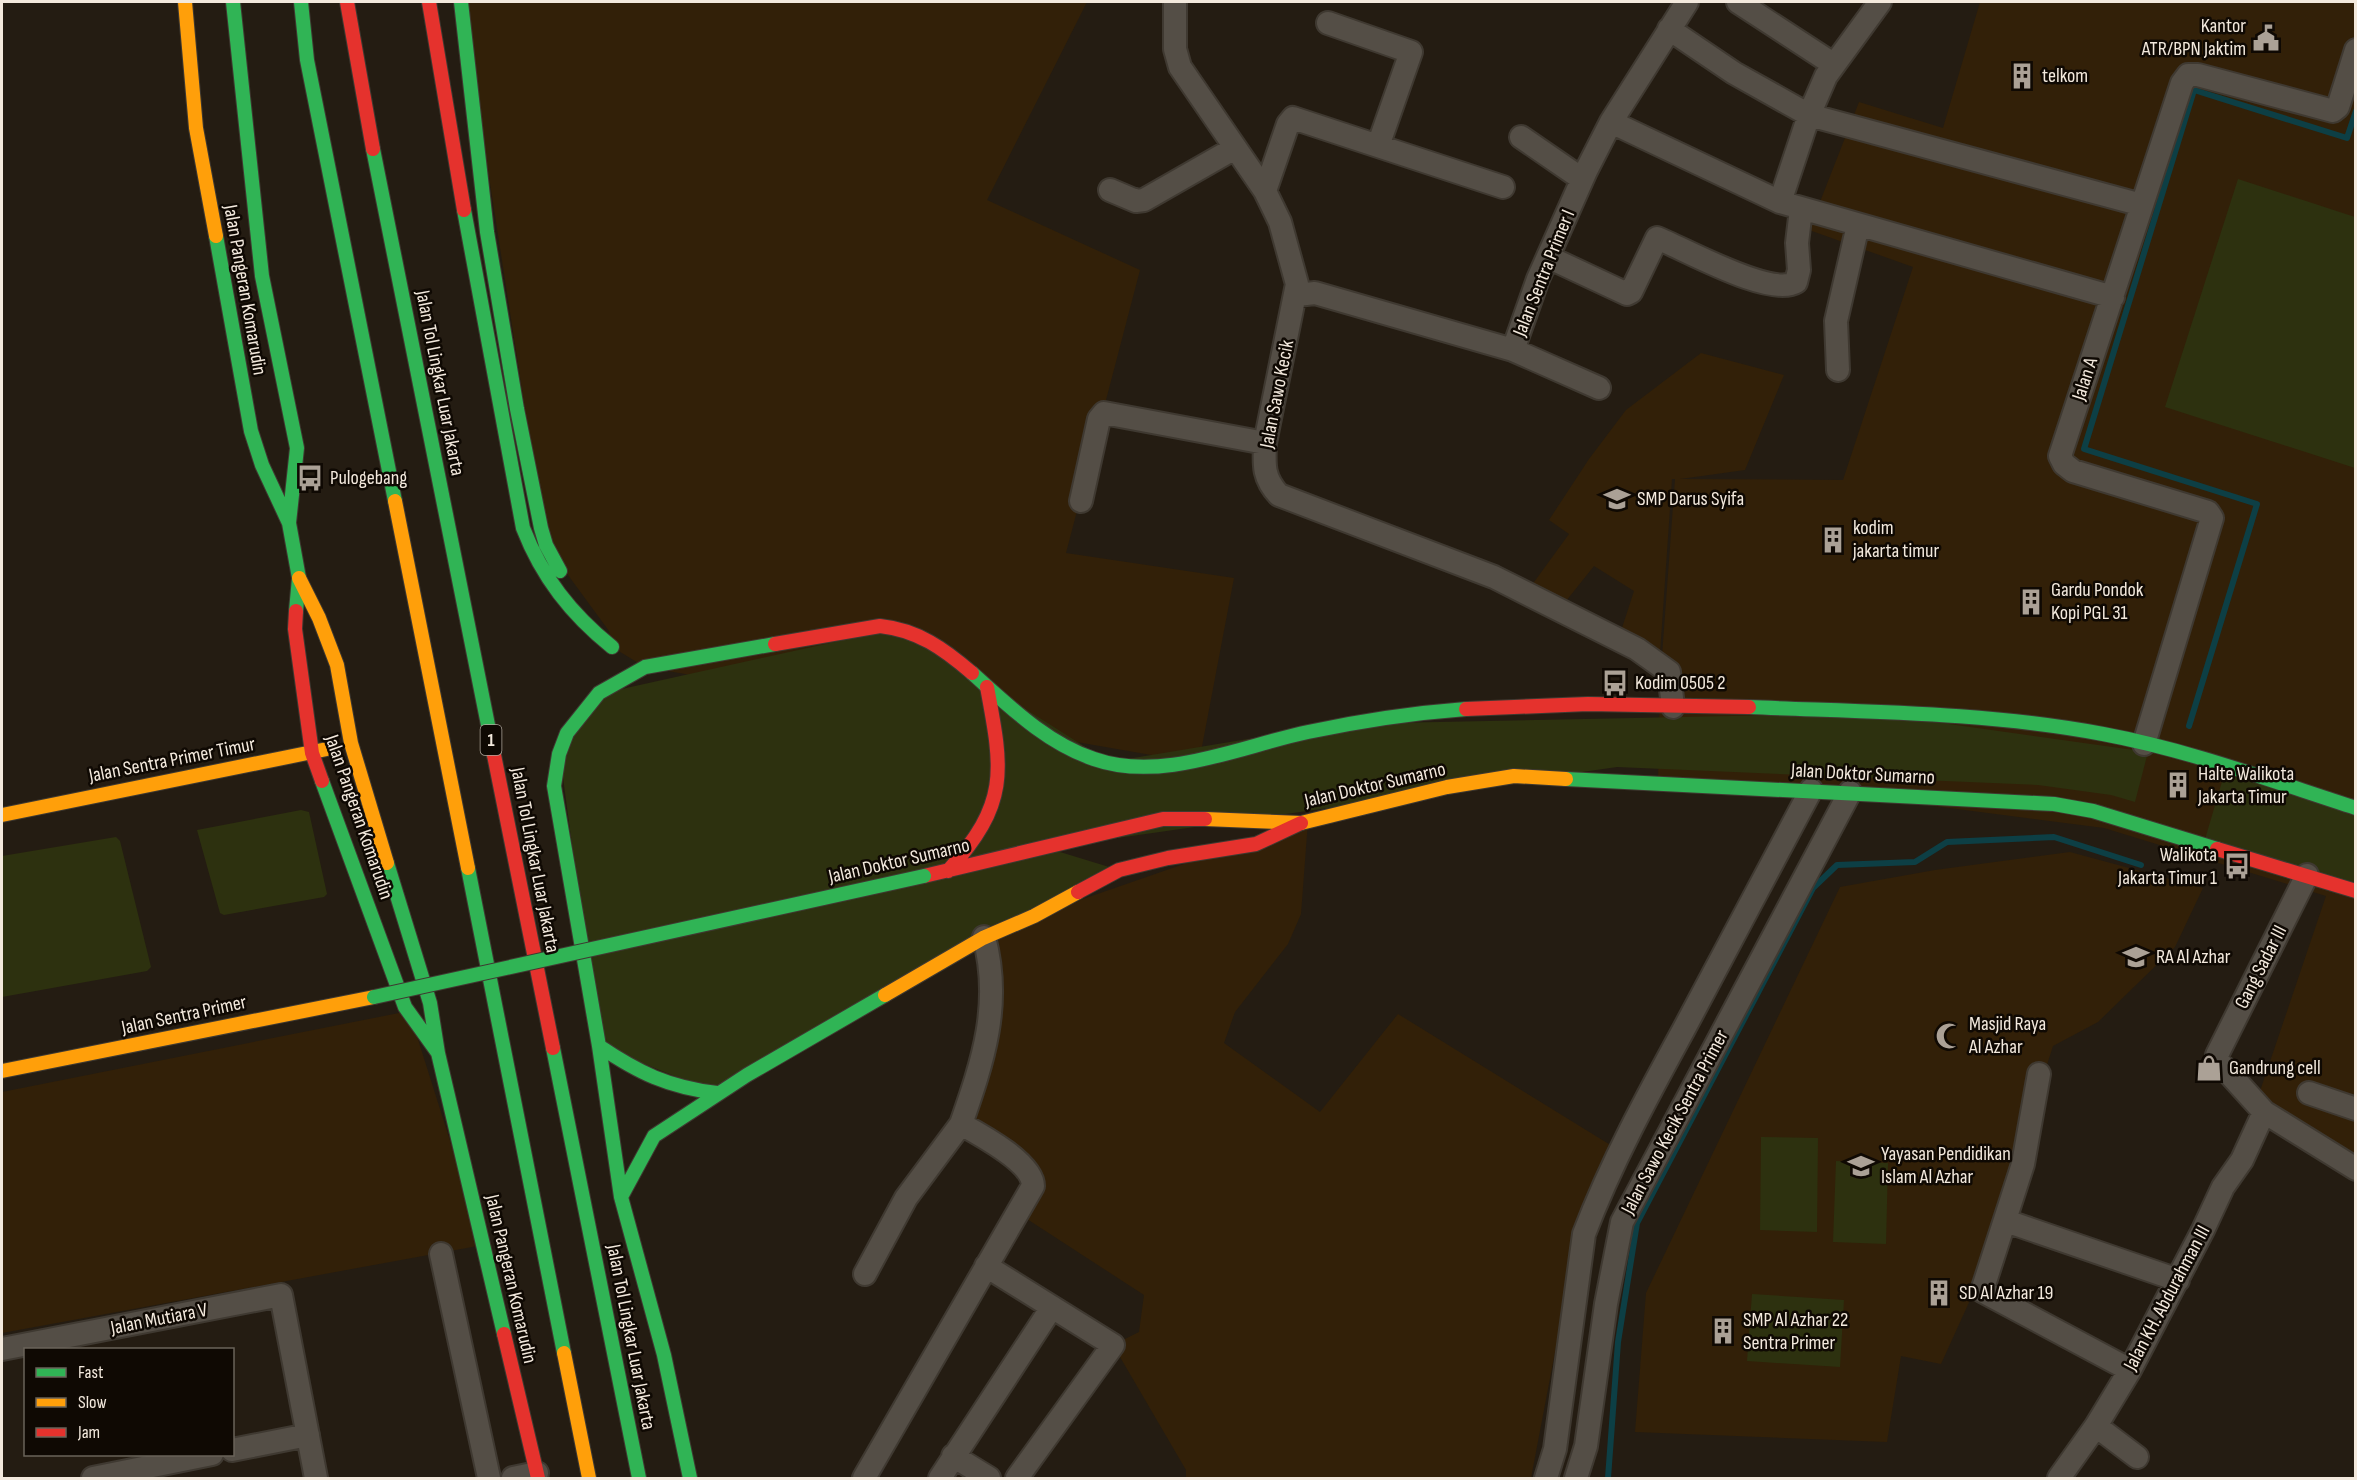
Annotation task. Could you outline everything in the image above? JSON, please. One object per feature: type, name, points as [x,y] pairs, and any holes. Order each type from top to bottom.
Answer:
[{"type":"main road","name":"Jalan Pangeran Komarudin","points":[[185,2],[196,128],[251,431],[262,465],[290,523],[298,578],[295,629],[312,753],[405,1007],[438,1053]]},
{"type":"main road","points":[[233,2],[262,276],[297,448],[290,523]]},
{"type":"main road","points":[[301,2],[307,60],[589,1479]]},
{"type":"main road","name":"Jalan Tol Lingkar Luar Jakarta","points":[[347,2],[358,72],[639,1479]]},
{"type":"main road","points":[[429,2],[458,178],[523,528],[534,558],[583,625],[645,667]]},
{"type":"main road","points":[[461,2],[487,232],[517,409],[541,528],[554,563],[609,631],[620,652]]},
{"type":"main road","name":"Jalan Pangeran Komarudin","points":[[298,578],[319,618],[337,665],[351,743],[430,1003],[438,1053],[538,1476]]},
{"type":"main road","points":[[690,1479],[664,1354],[621,1197],[599,1046],[554,786],[567,733],[579,715],[599,693],[645,667],[880,626],[896,627],[929,639],[1053,740],[1101,760],[1137,767],[1187,760],[1339,724],[1435,711],[1508,705],[1730,706],[1980,720],[2103,734],[2144,744],[2355,808]]},
{"type":"main road","points":[[948,871],[986,826],[999,784],[1000,754],[987,687]]},
{"type":"main road","name":"Jalan Sentra Primer Timur","points":[[2,815],[312,753],[351,743]]},
{"type":"main road","name":"Jalan Doktor Sumarno","points":[[374,997],[948,871],[1162,819],[1246,819],[1301,823],[1448,787],[1514,776],[2034,802],[2083,809],[2355,891]]},
{"type":"main road","points":[[621,1197],[654,1136],[717,1093],[984,937],[1034,916],[1119,870],[1168,858],[1256,844],[1301,823]]},
{"type":"main road","name":"Jalan Sentra Primer","points":[[2,1071],[374,997]]},
{"type":"main road","points":[[599,1046],[632,1070],[663,1085],[684,1090],[717,1093]]},
{"type":"street","name":"Jalan Sawo Kecik","points":[[1175,2],[1175,49],[1180,67],[1265,191],[1280,222],[1293,266],[1297,295],[1265,443],[1264,473],[1280,495],[1494,577],[1637,649],[1669,672],[1673,706]]},
{"type":"street","name":"Jalan Sentra Primer I","points":[[1297,295],[1315,293],[1513,350],[1548,256],[1582,179],[1611,122],[1687,2]]},
{"type":"street","points":[[1738,2],[1833,64]]},
{"type":"street","points":[[1548,256],[1627,294],[1631,292],[1657,238],[1730,272],[1761,282],[1790,285],[1796,282],[1799,270],[1791,206],[1809,115],[1833,64],[1880,2]]},
{"type":"street","points":[[1328,23],[1411,52],[1378,146]]},
{"type":"street","points":[[1669,29],[1734,73],[1809,115],[2142,205]]},
{"type":"street","name":"Jalan A","points":[[2144,744],[2212,518],[2208,512],[2073,471],[2064,464],[2060,456],[2182,83],[2188,75],[2198,75],[2324,111],[2333,111],[2341,99],[2355,50]]},
{"type":"street","points":[[1265,191],[1288,124],[1293,118],[1503,187]]},
{"type":"street","points":[[1611,122],[1791,206],[2113,297]]},
{"type":"street","points":[[1521,137],[1582,179]]},
{"type":"street","points":[[1110,190],[1136,201],[1144,200],[1235,148]]},
{"type":"street","points":[[1838,370],[1836,321],[1858,225]]},
{"type":"street","points":[[1513,350],[1599,388]]},
{"type":"street","points":[[1081,501],[1098,424],[1104,412],[1265,443]]},
{"type":"street","name":"Jalan Sawo Kecik Sentra Primer","points":[[1546,1479],[1556,1449],[1584,1234],[1607,1179],[1661,1072],[1811,790]]},
{"type":"street","name":"Jalan Sawo Kecik Sentra Primer","points":[[1576,1479],[1587,1446],[1606,1304],[1622,1222],[1850,792]]},
{"type":"street","name":"Gang Sadar III","points":[[2264,1112],[2217,1060],[2217,1055],[2307,875]]},
{"type":"street","points":[[865,1274],[906,1198],[961,1124],[985,1050],[991,1018],[988,952],[984,937]]},
{"type":"street","points":[[2039,1074],[2023,1164],[1983,1292],[2130,1370]]},
{"type":"street","points":[[2309,1093],[2355,1109]]},
{"type":"street","points":[[2264,1112],[2355,1169]]},
{"type":"street","name":"Jalan KH. Abdurahman III","points":[[2058,1479],[2096,1426],[2130,1370],[2178,1280],[2223,1187],[2242,1160],[2264,1112]]},
{"type":"street","points":[[874,1475],[986,1266],[1031,1193],[1033,1180],[1025,1167],[961,1124]]},
{"type":"street","points":[[2006,1221],[2178,1280]]},
{"type":"street","points":[[441,1254],[489,1479]]},
{"type":"street","points":[[986,1266],[1113,1345],[1017,1479]]},
{"type":"street","name":"Jalan Mutiara V","points":[[2,1349],[281,1295],[308,1435]]},
{"type":"street","points":[[940,1479],[1052,1307]]},
{"type":"street","points":[[2096,1426],[2137,1457]]},
{"type":"street","points":[[234,1450],[308,1435],[316,1479]]},
{"type":"street","points":[[1556,1449],[1587,1446]]},
{"type":"street","points":[[93,1479],[207,1456]]},
{"type":"street","points":[[953,1456],[990,1479]]},
{"type":"street","points":[[513,1479],[538,1476]]},
{"type":"shaded area","points":[[462,2],[1087,2],[987,200],[1140,270],[1066,553],[1234,578],[1200,757],[1186,761],[645,667],[612,647],[609,631],[546,545]]},
{"type":"shaded area","points":[[1980,2],[2355,2],[2355,1168],[2258,1097],[2326,896],[2104,828],[1811,790],[1658,783],[1660,683],[1675,479],[1672,479],[1659,668],[1620,634],[1634,591],[1594,566],[1558,611],[1529,589],[1569,534],[1549,520],[1589,459],[1626,410],[1701,353],[1784,375],[1745,470],[1680,479],[1843,480],[1913,267],[1809,230],[1859,102],[1943,128]]},
{"type":"shaded area","points":[[1308,821],[1301,914],[1288,944],[1235,1012],[1224,1043],[1320,1112],[1398,1014],[1612,1146],[1579,1226],[1531,1478],[1186,1478],[1186,1470],[1113,1345],[1139,1332],[1144,1295],[1027,1219],[1033,1187],[961,1124],[985,1050],[984,937],[1034,916]]},
{"type":"shaded area","name":"Yayasan Pendidikan Islam Al Azhar","points":[[2070,852],[2203,888],[2175,947],[2098,1022],[2053,1046],[1976,1287],[1941,1364],[1901,1356],[1887,1442],[1635,1432],[1646,1293],[1840,887],[1935,870]]},
{"type":"shaded area","points":[[409,1011],[483,1245],[2,1333],[2,1092]]},
{"type":"green space","points":[[2238,179],[2355,217],[2355,468],[2165,407]]},
{"type":"green space","points":[[898,628],[1109,762],[1339,724],[1871,713],[2148,752],[2135,802],[2111,795],[2038,785],[1617,767],[1047,848],[1119,870],[717,1093],[599,1046],[560,755],[599,694]]},
{"type":"green space","points":[[2226,768],[2355,808],[2355,891],[2203,846]]},
{"type":"green space","points":[[301,810],[309,812],[327,894],[324,897],[224,915],[220,913],[197,830]]},
{"type":"green space","points":[[116,837],[120,841],[151,967],[147,971],[2,997],[2,856]]},
{"type":"green space","points":[[1761,1137],[1818,1138],[1817,1232],[1760,1230]]},
{"type":"green space","points":[[1836,1161],[1888,1163],[1886,1244],[1833,1242]]},
{"type":"green space","points":[[1752,1294],[1844,1300],[1840,1367],[1747,1361]]},
{"type":"waterway","points":[[2189,726],[2257,504],[2084,449],[2194,90],[2347,138],[2356,111]]},
{"type":"waterway","points":[[1608,1478],[1618,1342],[1637,1223],[1813,888],[1837,865],[1915,862],[1947,842],[2054,837],[2141,865]]},
{"type":"traffic: fast","points":[[233,2],[262,276],[297,448],[289,523]]},
{"type":"traffic: fast","points":[[301,2],[307,60],[395,501]]},
{"type":"traffic: fast","points":[[461,2],[487,232],[517,409],[541,528],[546,545],[560,571]]},
{"type":"traffic: fast","points":[[373,149],[494,755]]},
{"type":"traffic: fast","points":[[464,210],[523,528],[539,563],[559,594],[583,621],[612,647]]},
{"type":"traffic: fast","points":[[216,236],[251,431],[262,465],[289,523],[299,578],[296,611]]},
{"type":"traffic: fast","points":[[621,1197],[599,1046],[554,786],[559,754],[567,733],[599,693],[645,667],[775,644]]},
{"type":"traffic: fast","points":[[972,673],[1029,722],[1076,752],[1120,765],[1147,767],[1201,760],[1328,728],[1406,715],[1466,709]]},
{"type":"traffic: fast","points":[[1749,707],[1971,717],[2103,734],[2230,767],[2356,808]]},
{"type":"traffic: fast","points":[[1566,779],[2054,804],[2093,811],[2217,849]]},
{"type":"traffic: fast","points":[[322,781],[405,1007],[438,1053]]},
{"type":"traffic: fast","points":[[387,863],[430,1003],[438,1053],[504,1334]]},
{"type":"traffic: fast","points":[[468,868],[564,1353]]},
{"type":"traffic: fast","points":[[374,997],[924,876]]},
{"type":"traffic: fast","points":[[690,1478],[664,1355],[621,1197],[654,1136],[747,1075],[885,995]]},
{"type":"traffic: fast","points":[[599,1046],[627,1064],[669,1083],[717,1093]]},
{"type":"traffic: fast","points":[[553,1048],[639,1478]]},
{"type":"traffic: slow","points":[[185,2],[196,128],[216,236]]},
{"type":"traffic: slow","points":[[395,501],[468,868]]},
{"type":"traffic: slow","points":[[299,578],[319,618],[337,665],[351,743],[387,863]]},
{"type":"traffic: slow","points":[[2,815],[332,748]]},
{"type":"traffic: slow","points":[[1205,819],[1301,823],[1447,787],[1514,776],[1566,779]]},
{"type":"traffic: slow","points":[[885,995],[983,938],[1034,916],[1078,892]]},
{"type":"traffic: slow","points":[[2,1071],[374,997]]},
{"type":"traffic: slow","points":[[564,1353],[589,1478]]},
{"type":"traffic: jam","points":[[347,2],[373,149]]},
{"type":"traffic: jam","points":[[429,2],[464,210]]},
{"type":"traffic: jam","points":[[296,611],[295,629],[312,753],[322,781]]},
{"type":"traffic: jam","points":[[775,644],[880,626],[894,628],[930,642],[972,673]]},
{"type":"traffic: jam","points":[[948,871],[982,826],[996,785],[998,765],[996,742],[987,687]]},
{"type":"traffic: jam","points":[[1466,709],[1588,704],[1749,707]]},
{"type":"traffic: jam","points":[[494,755],[553,1048]]},
{"type":"traffic: jam","points":[[924,876],[1163,819],[1205,819]]},
{"type":"traffic: jam","points":[[1078,892],[1119,870],[1168,858],[1256,844],[1301,823]]},
{"type":"traffic: jam","points":[[2217,849],[2356,891]]},
{"type":"traffic: jam","points":[[504,1334],[538,1478]]},
{"type":"place","name":"Kantor ATR/BPN Jaktim","points":[[2266,38]]},
{"type":"place","name":"telkom","points":[[2022,76]]},
{"type":"place","name":"Pulogebang","points":[[310,478]]},
{"type":"place","name":"SMP Darus Syifa","points":[[1617,499]]},
{"type":"place","name":"kodim jakarta timur","points":[[1833,540]]},
{"type":"place","name":"Gardu Pondok Kopi PGL 31","points":[[2031,602]]},
{"type":"place","name":"Kodim 0505 2","points":[[1615,683]]},
{"type":"place","name":"Halte Walikota Jakarta Timur","points":[[2178,785]]},
{"type":"place","name":"Walikota Jakarta Timur 1","points":[[2237,866]]},
{"type":"place","name":"RA Al Azhar","points":[[2136,957]]},
{"type":"place","name":"Masjid Raya Al Azhar","points":[[1949,1036]]},
{"type":"place","name":"Gandrung cell","points":[[2209,1068]]},
{"type":"place","name":"Yayasan Pendidikan Islam Al Azhar","points":[[1861,1166]]},
{"type":"place","name":"SD Al Azhar 19","points":[[1939,1293]]},
{"type":"place","name":"SMP Al Azhar 22 Sentra Primer","points":[[1723,1331]]}]
